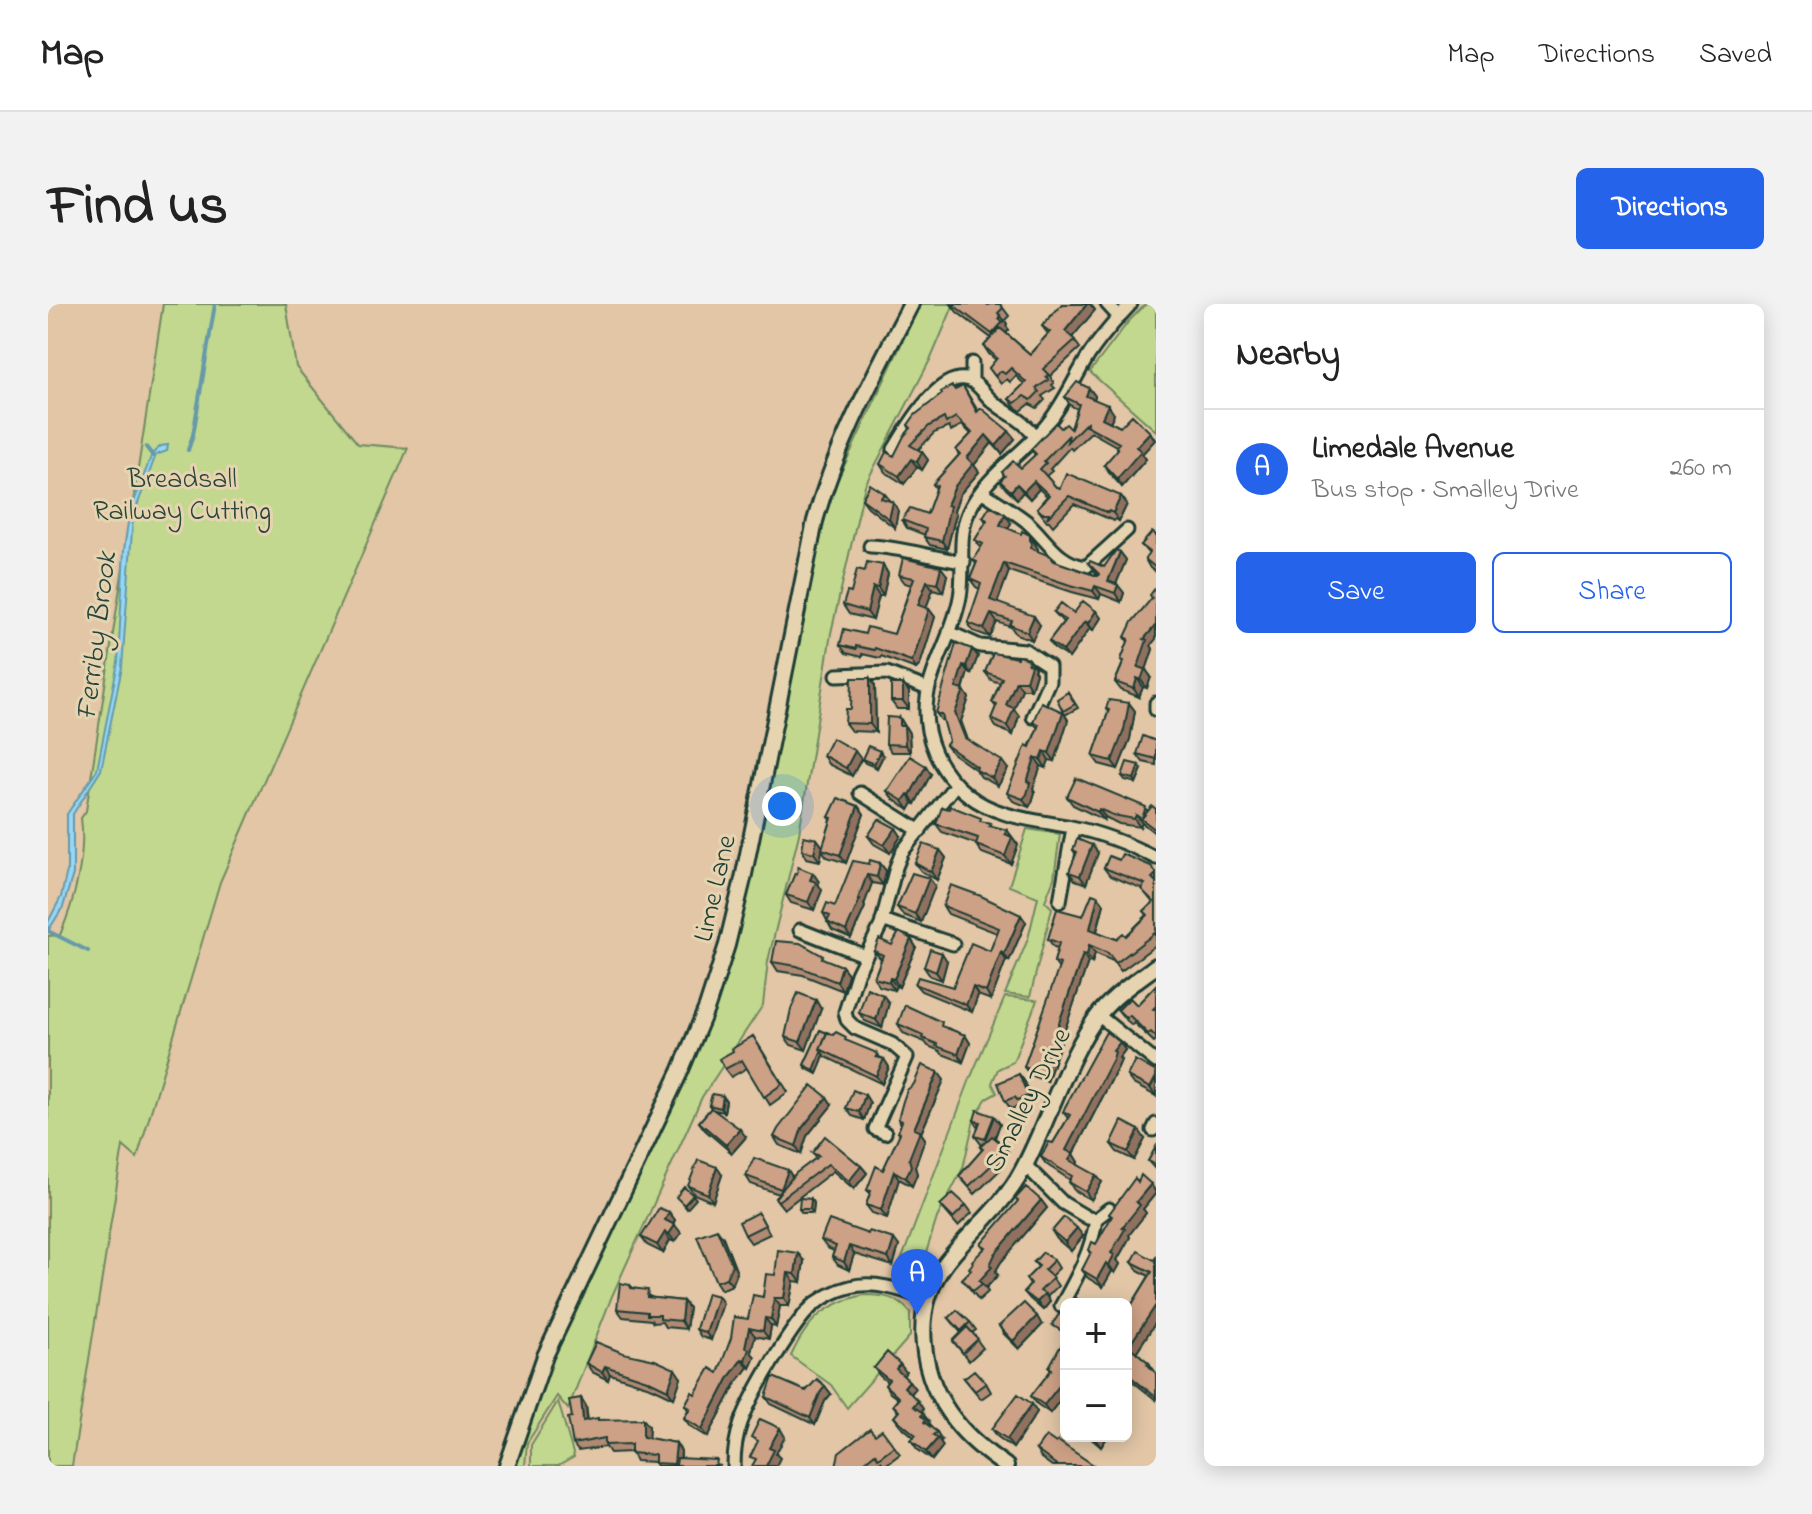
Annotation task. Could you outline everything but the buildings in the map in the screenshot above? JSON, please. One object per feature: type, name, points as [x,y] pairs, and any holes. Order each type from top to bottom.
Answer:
[{"type":"street","name":"Lime Lane","points":[[507,1466],[545,1356],[680,1072],[707,1007],[727,945],[743,879],[823,491],[847,433],[911,304]]},
{"type":"street","points":[[1107,304],[1119,317]]},
{"type":"street","points":[[1131,304],[1089,355],[1057,410],[968,512],[959,602],[928,689],[925,706],[928,733],[937,758],[969,796],[992,808],[1028,820],[1110,838],[1156,858]]},
{"type":"street","points":[[972,363],[972,380],[990,400],[1017,415],[1036,436]]},
{"type":"street","points":[[894,449],[911,421],[945,384],[961,379],[972,380]]},
{"type":"street","points":[[983,492],[1034,528],[1071,565],[1086,567],[1127,530]]},
{"type":"street","points":[[870,546],[964,562]]},
{"type":"street","points":[[949,632],[980,646],[1025,650],[1049,666],[1049,681],[1033,717]]},
{"type":"street","points":[[837,675],[887,673],[928,689]]},
{"type":"street","points":[[1156,703],[1156,710]]},
{"type":"street","points":[[885,1133],[875,1129],[907,1057],[892,1044],[855,1028],[847,1020],[845,1012],[882,920],[902,852],[956,784]]},
{"type":"street","points":[[860,793],[920,831]]},
{"type":"street","points":[[1060,901],[1073,828]]},
{"type":"street","points":[[882,920],[953,944]]},
{"type":"street","points":[[800,930],[866,956]]},
{"type":"street","name":"Smalley Drive","points":[[1006,1466],[981,1448],[955,1421],[935,1386],[928,1371],[923,1333],[928,1299],[943,1267],[1005,1196],[1025,1165],[1077,1052],[1098,1015],[1119,994],[1156,966]]},
{"type":"street","points":[[1098,1015],[1156,1062]]},
{"type":"street","points":[[1025,1165],[1063,1203],[1088,1218],[1096,1219],[1109,1209]]},
{"type":"street","points":[[1065,1298],[1086,1259],[1096,1219]]},
{"type":"street","points":[[734,1466],[735,1446],[747,1409],[797,1325],[816,1304],[838,1291],[863,1285],[899,1290],[928,1299]]},
{"type":"green space","name":"Breadsall Railway Cutting","points":[[163,304],[286,304],[296,367],[358,444],[408,448],[220,882],[137,1158],[123,1146],[72,1466],[48,1466],[48,936],[60,935],[78,877],[82,847],[81,818],[86,811]]},
{"type":"green space","points":[[920,304],[954,304],[932,356],[865,485],[831,633],[799,834],[768,961],[763,1005],[702,1097],[612,1296],[568,1409],[557,1396],[527,1443],[525,1466],[512,1466],[543,1375],[688,1068],[725,978],[741,920],[829,498]]},
{"type":"green space","points":[[1146,304],[1156,304],[1156,431],[1090,372]]},
{"type":"green space","points":[[1027,829],[1060,834],[1054,878],[1045,901],[1052,908],[1030,997],[1005,994],[1028,939],[1038,897],[1009,886]]},
{"type":"green space","points":[[1005,997],[1037,1000],[1013,1062],[998,1069],[992,1083],[997,1093],[986,1099],[974,1120],[963,1168],[937,1218],[920,1272],[895,1277],[970,1079]]},
{"type":"green space","points":[[864,1295],[890,1298],[905,1307],[910,1312],[910,1336],[847,1408],[831,1385],[791,1356],[804,1332],[819,1315],[839,1303]]},
{"type":"green space","points":[[558,1401],[574,1457],[558,1466],[531,1466],[531,1445]]},
{"type":"water","points":[[168,445],[167,451],[156,455],[133,517],[122,667],[101,770],[73,814],[73,874],[63,907],[48,931],[48,922],[61,897],[67,871],[67,814],[97,770],[118,662],[129,515],[152,454],[161,446]]},
{"type":"waterway","name":"Ferriby Brook","points":[[188,450],[215,304]]},
{"type":"waterway","points":[[146,447],[153,456]]},
{"type":"waterway","points":[[48,931],[88,951]]},
{"type":"place","name":"Limedale Avenue","points":[[917,1315]]}]
